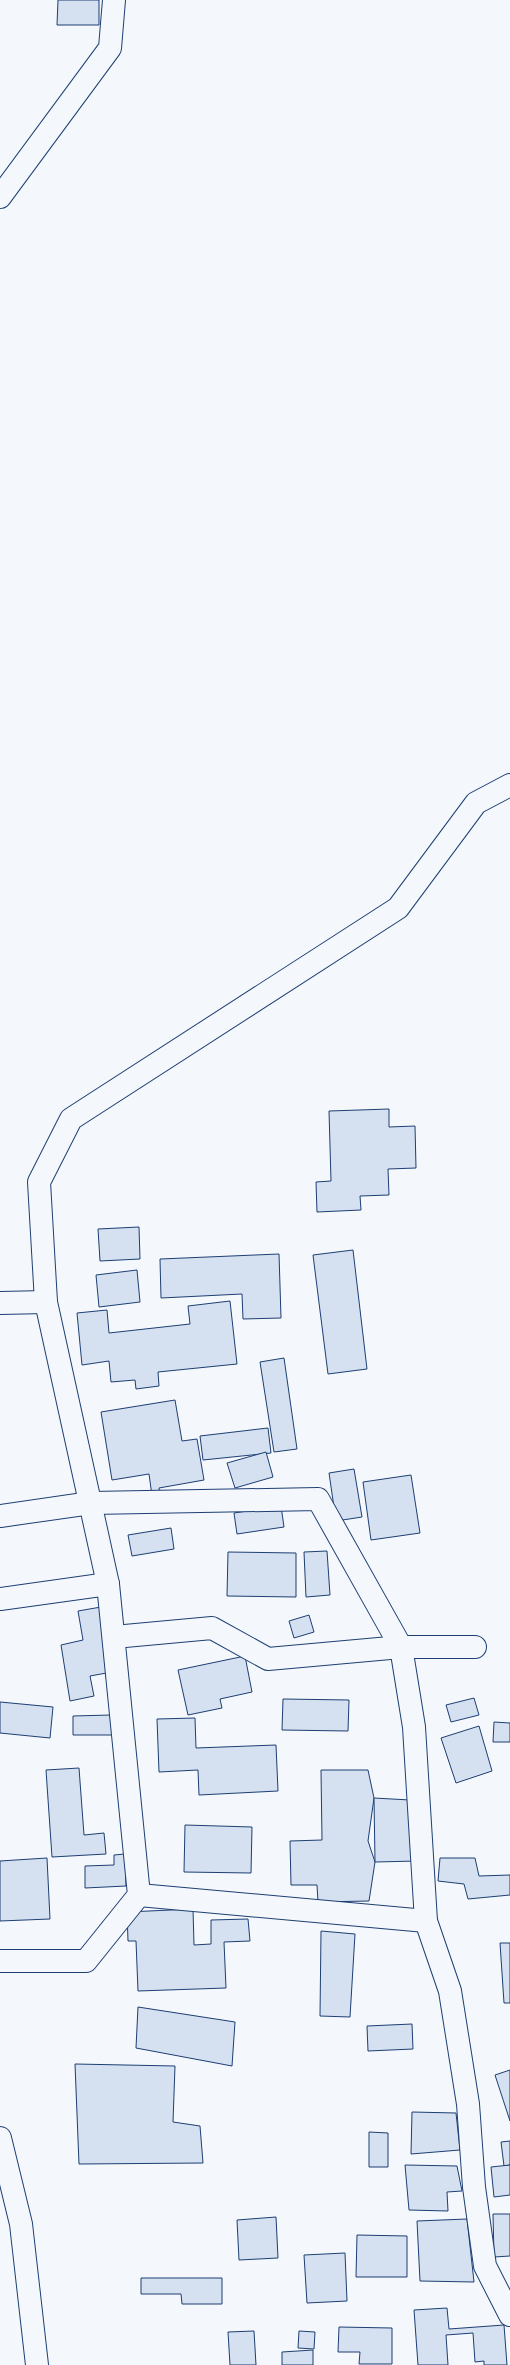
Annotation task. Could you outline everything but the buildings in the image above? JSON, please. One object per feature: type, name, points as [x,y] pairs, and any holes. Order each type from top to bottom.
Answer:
[{"type":"street","points":[[0,197],[110,48],[114,0]]},
{"type":"street","points":[[0,1961],[86,1961],[139,1895],[108,1584],[46,1302],[39,1182],[71,1119],[398,908],[476,803],[510,784]]},
{"type":"street","points":[[0,1303],[46,1302]]},
{"type":"street","points":[[0,1516],[91,1504],[318,1500],[401,1647],[414,1727],[426,1921],[450,1991],[468,2104],[474,2187],[485,2266],[510,2315]]},
{"type":"street","points":[[0,1599],[108,1584]]},
{"type":"street","points":[[114,1637],[212,1628],[268,1659],[401,1647],[475,1647]]},
{"type":"street","points":[[139,1895],[426,1921]]},
{"type":"street","points":[[0,2138],[22,2224],[37,2365]]}]
